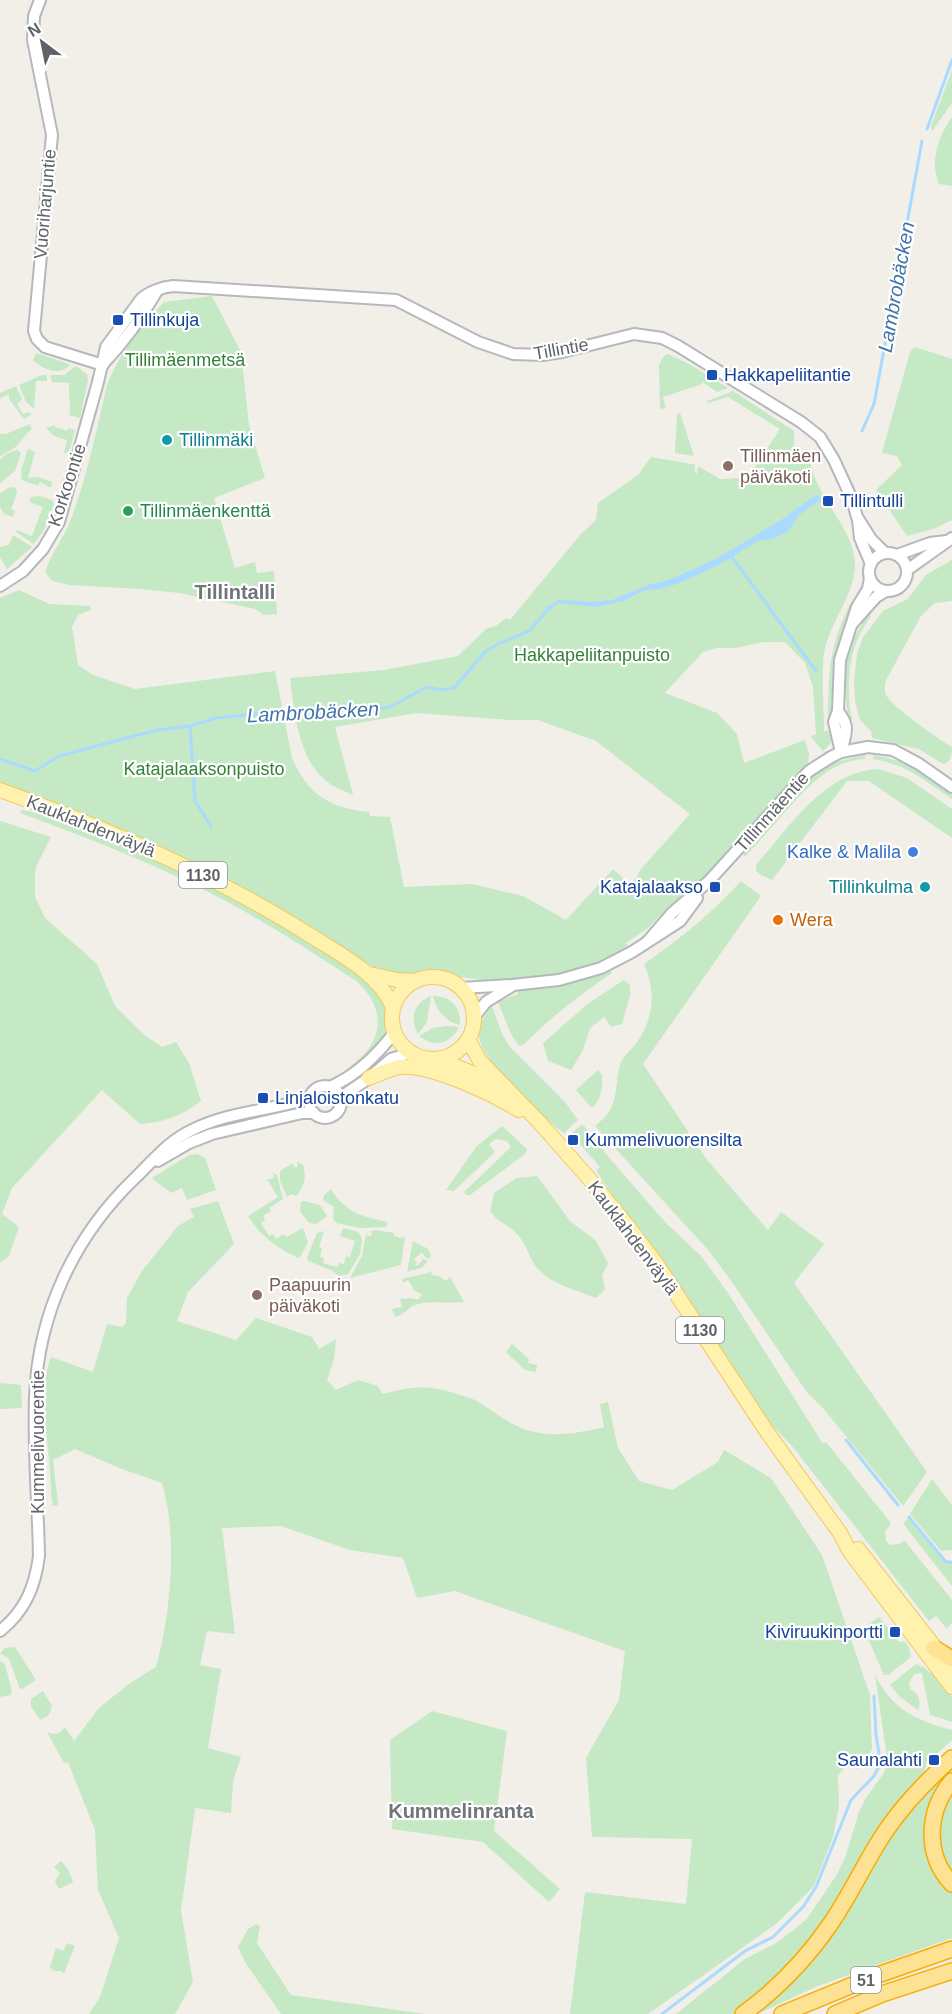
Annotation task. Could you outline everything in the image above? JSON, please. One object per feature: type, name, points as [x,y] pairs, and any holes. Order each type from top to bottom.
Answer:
[{"type":"highway","points":[[934,1648],[947,1663]]},
{"type":"highway","points":[[743,2014],[787,1975],[812,1948],[829,1926],[884,1833],[927,1780],[952,1758]]},
{"type":"highway","points":[[952,1781],[938,1802],[933,1816],[932,1840],[941,1869],[952,1884]]},
{"type":"highway","name":"51","points":[[782,2014],[872,1977],[952,1949]]},
{"type":"highway","name":"51","points":[[835,2014],[882,1994],[952,1971]]},
{"type":"main road","name":"Kauklahdenväylä","points":[[0,790],[134,843],[202,874],[287,919],[368,973],[388,996],[393,1007]]},
{"type":"main road","name":"Kauklahdenväylä","points":[[368,973],[397,980],[414,981]]},
{"type":"main road","points":[[430,976],[447,979],[461,988],[471,1001],[474,1017],[468,1040],[458,1051],[438,1059],[423,1058],[410,1053],[400,1044],[391,1020],[393,1007],[400,992],[414,981],[430,976]]},
{"type":"main road","name":"Kauklahdenväylä","points":[[468,1040],[480,1061],[586,1175],[656,1263],[767,1432],[840,1533],[854,1559],[915,1632],[947,1663],[952,1687]]},
{"type":"main road","name":"Kauklahdenväylä","points":[[438,1059],[486,1079],[516,1099]]},
{"type":"main road","points":[[369,1078],[398,1067],[411,1067],[476,1087],[539,1122]]},
{"type":"main road","name":"Kauklahdenväylä","points":[[915,1632],[934,1648]]},
{"type":"street","name":"Vuoriharjuntie","points":[[40,0],[34,16],[33,40],[52,135],[34,331],[37,339],[45,347],[103,365]]},
{"type":"street","name":"Tillintie","points":[[103,365],[157,291],[173,286],[396,300],[478,342],[513,354],[542,355],[562,352],[634,334],[662,338],[814,431],[825,443],[848,489],[858,520],[860,538],[871,564]]},
{"type":"street","name":"Korkoontie","points":[[0,586],[23,572],[43,549],[59,522],[103,365]]},
{"type":"street","name":"Tillintie","points":[[858,520],[871,539],[885,553]]},
{"type":"street","points":[[949,539],[897,555],[885,553],[877,556],[871,564],[870,579],[857,607],[840,660],[838,711],[846,721],[847,727],[841,752],[868,747],[893,750],[919,764],[952,787]]},
{"type":"street","points":[[907,570],[949,539]]},
{"type":"street","points":[[852,624],[876,597],[899,587],[905,580],[907,570],[904,562],[897,555]]},
{"type":"street","points":[[870,579],[876,587],[886,591]]},
{"type":"street","name":"Tillinmäentie","points":[[461,988],[559,980],[601,968],[632,952],[648,941],[672,913],[709,881],[809,771],[841,752]]},
{"type":"street","name":"Tillinmäentie","points":[[474,1017],[486,1002],[512,985]]},
{"type":"street","points":[[330,1087],[339,1093],[341,1107],[332,1117],[322,1118],[314,1113],[310,1106],[310,1098],[316,1089],[330,1087],[344,1081],[370,1062],[394,1033]]},
{"type":"street","points":[[341,1097],[369,1078],[391,1059],[410,1053]]},
{"type":"street","name":"Kummelivuorentie","points":[[0,1631],[23,1608],[36,1577],[39,1556],[35,1396],[39,1359],[44,1330],[54,1298],[82,1242],[110,1205],[169,1143],[194,1128],[227,1116],[310,1098]]},
{"type":"street","name":"Kummelivuorentie","points":[[148,1166],[189,1143],[212,1134],[302,1113],[314,1113]]},
{"type":"green space","points":[[952,70],[952,103],[932,131],[931,126]]},
{"type":"green space","points":[[952,117],[952,186],[939,184],[935,157],[943,132]]},
{"type":"green space","name":"Tillimäenmetsä","points":[[212,296],[241,352],[249,425],[265,478],[214,498],[235,568],[255,562],[257,573],[274,571],[277,614],[264,615],[255,609],[180,593],[69,585],[52,581],[45,572],[77,503],[107,385],[124,351],[164,302]]},
{"type":"green space","points":[[915,347],[952,359],[952,520],[933,529],[907,536],[876,490],[902,465],[897,456],[882,453],[910,352]]},
{"type":"green space","points":[[36,353],[69,364],[69,366],[60,371],[46,368],[33,360]]},
{"type":"green space","points":[[668,354],[728,388],[717,392],[701,381],[702,384],[663,397],[666,408],[660,409],[659,365],[664,356]]},
{"type":"green space","points":[[76,366],[87,374],[88,380],[80,418],[69,415],[70,383],[52,382],[50,375],[64,375]]},
{"type":"green space","points":[[47,375],[47,381],[36,381],[34,409],[26,402],[19,385]]},
{"type":"green space","points":[[16,386],[22,399],[17,404],[23,414],[29,412],[31,415],[24,419],[9,399],[9,394],[0,398],[0,393]]},
{"type":"green space","points":[[733,391],[794,431],[796,453],[810,459],[819,486],[853,550],[855,563],[851,586],[831,630],[824,653],[824,731],[831,731],[831,743],[823,751],[811,737],[816,734],[813,687],[805,663],[785,642],[763,642],[703,652],[665,693],[717,713],[737,734],[744,763],[805,740],[809,754],[808,763],[692,892],[674,908],[668,908],[648,928],[626,943],[629,947],[598,962],[558,974],[491,981],[439,972],[410,975],[378,970],[311,927],[200,865],[149,841],[0,783],[0,598],[19,590],[49,604],[90,606],[91,610],[78,615],[72,627],[78,665],[93,675],[135,689],[275,671],[292,758],[299,771],[306,782],[322,798],[343,807],[369,812],[370,816],[390,817],[404,887],[472,884],[523,896],[566,920],[613,869],[627,882],[635,880],[641,869],[690,814],[596,741],[538,720],[416,713],[335,727],[353,795],[327,782],[308,758],[299,732],[290,678],[384,670],[458,656],[486,629],[496,626],[506,618],[510,620],[581,534],[596,520],[598,503],[638,475],[651,457],[695,465],[697,474],[698,466],[720,479],[743,478],[737,485],[740,486],[748,476],[776,481],[784,485],[790,482],[753,470],[780,429],[728,397],[708,403],[707,401]]},
{"type":"green space","points":[[680,413],[694,456],[675,453],[677,414]]},
{"type":"green space","points":[[30,424],[32,429],[19,444],[0,457],[0,434],[6,434]]},
{"type":"green space","points":[[55,425],[67,431],[68,428],[75,430],[69,452],[64,453],[67,440],[54,436],[46,428]]},
{"type":"green space","points":[[28,449],[35,452],[28,478],[38,477],[52,482],[51,488],[40,482],[38,486],[22,480],[21,471]]},
{"type":"green space","points":[[17,450],[21,453],[15,471],[0,483],[0,460],[6,454]]},
{"type":"green space","points":[[10,487],[16,488],[17,493],[11,509],[15,511],[13,517],[4,514],[0,507],[0,493]]},
{"type":"green space","points":[[39,496],[52,500],[54,504],[44,530],[34,544],[16,532],[17,530],[32,536],[43,507],[29,502],[31,497]]},
{"type":"green space","points":[[13,535],[32,547],[7,569],[0,557],[0,547],[9,545]]},
{"type":"green space","points":[[952,560],[952,601],[935,603],[921,616],[886,680],[885,689],[888,698],[900,709],[952,747],[948,762],[943,764],[919,749],[872,738],[871,731],[860,720],[855,701],[854,681],[857,654],[863,637],[883,611],[908,599],[926,575]]},
{"type":"green space","points":[[850,604],[854,605],[838,647],[831,720],[828,721],[831,661],[837,634]]},
{"type":"green space","points":[[868,615],[871,616],[856,643],[851,660],[849,698],[853,719],[849,720],[844,677],[845,665],[853,641]]},
{"type":"green space","points":[[865,755],[865,759],[841,765],[820,777],[744,856],[744,849],[810,777],[831,763]]},
{"type":"green space","points":[[873,755],[895,760],[915,769],[952,794],[952,799],[915,774],[885,761],[873,759]]},
{"type":"green space","points":[[879,769],[907,778],[952,809],[952,838],[869,781],[847,781],[772,880],[759,874],[756,865],[795,818],[825,790],[859,772]]},
{"type":"green space","points":[[21,810],[70,823],[179,870],[256,911],[341,961],[358,973],[378,993],[388,1016],[383,1037],[370,1055],[344,1074],[373,1042],[378,1023],[370,996],[356,981],[277,930],[215,895],[130,856],[20,813]]},
{"type":"green space","points":[[0,821],[51,837],[36,867],[35,875],[35,897],[45,918],[97,964],[115,1006],[143,1034],[162,1047],[176,1042],[189,1063],[201,1101],[187,1111],[172,1117],[140,1124],[102,1090],[12,1188],[2,1214],[19,1227],[9,1256],[0,1263]]},
{"type":"green space","points":[[741,881],[761,896],[643,1064],[707,1160],[768,1230],[781,1212],[824,1244],[794,1283],[927,1472],[903,1506],[822,1407],[806,1391],[709,1251],[595,1126],[609,1112],[615,1098],[621,1062],[643,1033],[650,1014],[652,994],[644,964],[695,925]]},
{"type":"green space","points":[[610,970],[612,973],[565,1007],[522,1046],[518,1045],[498,1002],[518,994],[517,991],[559,985]]},
{"type":"green space","points":[[624,980],[630,985],[630,995],[622,1024],[611,1027],[604,1017],[590,1028],[583,1050],[571,1070],[548,1061],[543,1043],[589,1003]]},
{"type":"green space","points":[[431,996],[427,1022],[418,1034],[414,1022],[415,1012],[425,999]]},
{"type":"green space","points":[[433,996],[445,998],[454,1004],[459,1013],[460,1025],[442,1015]]},
{"type":"green space","points":[[492,1006],[502,1034],[510,1047],[565,1102],[578,1120],[564,1133],[514,1088],[501,1074],[482,1046],[479,1035],[480,1027]]},
{"type":"green space","points":[[459,1027],[456,1033],[442,1042],[430,1042],[419,1036],[433,1028]]},
{"type":"green space","points":[[598,1070],[602,1075],[602,1089],[598,1101],[592,1108],[576,1090]]},
{"type":"green space","points":[[581,1125],[666,1223],[701,1256],[728,1293],[823,1444],[826,1442],[890,1522],[885,1532],[886,1541],[890,1545],[905,1541],[952,1600],[952,1623],[947,1629],[936,1616],[929,1621],[792,1446],[764,1417],[646,1240],[612,1196],[596,1170],[600,1167],[571,1134]]},
{"type":"green space","points":[[502,1126],[527,1149],[525,1154],[470,1195],[466,1195],[464,1192],[511,1147],[507,1141],[496,1139],[489,1144],[495,1152],[454,1191],[446,1190],[476,1147]]},
{"type":"green space","points":[[197,1154],[205,1158],[216,1190],[187,1200],[182,1188],[171,1193],[152,1178],[189,1155]]},
{"type":"green space","points":[[297,1162],[303,1165],[304,1181],[297,1196],[292,1194],[287,1197],[280,1181],[280,1171],[293,1163],[296,1168]]},
{"type":"green space","points":[[273,1173],[277,1175],[283,1199],[269,1208],[271,1211],[263,1216],[265,1220],[261,1223],[269,1236],[273,1234],[276,1239],[284,1234],[286,1237],[303,1228],[308,1242],[298,1258],[270,1241],[248,1216],[278,1197],[267,1179],[273,1179]]},
{"type":"green space","points":[[537,1176],[570,1221],[596,1241],[608,1263],[602,1276],[605,1289],[596,1298],[546,1276],[534,1264],[518,1235],[490,1211],[494,1193],[517,1178]]},
{"type":"green space","points":[[331,1189],[348,1208],[370,1218],[388,1222],[386,1227],[360,1228],[336,1223],[333,1218],[334,1207],[323,1200],[324,1195]]},
{"type":"green space","points":[[218,1201],[234,1244],[188,1292],[177,1321],[236,1340],[256,1318],[312,1337],[319,1349],[336,1339],[334,1359],[327,1380],[336,1390],[358,1380],[378,1386],[382,1394],[418,1388],[444,1390],[475,1400],[513,1424],[546,1434],[565,1434],[604,1427],[600,1404],[608,1402],[618,1448],[639,1481],[672,1490],[718,1462],[724,1450],[771,1478],[822,1555],[870,1695],[872,1749],[864,1764],[857,1769],[846,1766],[838,1775],[839,1805],[833,1837],[814,1886],[776,1924],[648,2014],[570,2014],[585,1892],[686,1904],[692,1839],[592,1837],[586,1758],[619,1700],[625,1651],[455,1591],[417,1598],[403,1558],[350,1550],[281,1526],[222,1528],[235,1634],[207,1631],[200,1665],[221,1669],[208,1748],[241,1757],[233,1781],[231,1813],[195,1808],[181,1911],[193,1982],[175,2014],[89,2014],[100,1997],[119,1938],[98,1890],[95,1830],[68,1762],[64,1763],[47,1732],[58,1733],[65,1727],[74,1741],[99,1708],[130,1683],[156,1667],[169,1599],[170,1527],[162,1483],[75,1449],[53,1460],[58,1505],[53,1506],[45,1422],[46,1380],[51,1357],[93,1372],[107,1324],[122,1327],[126,1323],[127,1298],[142,1271],[178,1226],[194,1217],[190,1209]]},
{"type":"green space","points":[[301,1202],[320,1205],[327,1216],[316,1224],[309,1223],[300,1211]]},
{"type":"green space","points":[[343,1228],[358,1232],[362,1238],[360,1254],[348,1274],[339,1276],[333,1271],[308,1261],[307,1258],[317,1233],[324,1231],[319,1247],[322,1248],[320,1257],[324,1258],[323,1263],[337,1267],[339,1263],[344,1264],[346,1256],[350,1257],[355,1241],[340,1236]]},
{"type":"green space","points":[[370,1231],[394,1233],[394,1236],[402,1238],[405,1236],[401,1265],[350,1278],[362,1256],[366,1234],[371,1236]]},
{"type":"green space","points":[[413,1241],[428,1249],[431,1255],[430,1259],[422,1252],[414,1259],[417,1263],[415,1265],[417,1266],[423,1259],[428,1261],[423,1267],[407,1272]]},
{"type":"green space","points":[[432,1272],[431,1275],[439,1276],[446,1281],[450,1277],[464,1302],[421,1304],[395,1317],[392,1309],[402,1307],[400,1299],[418,1300],[422,1294],[415,1291],[408,1280],[403,1283],[402,1279]]},
{"type":"green space","points":[[512,1344],[529,1359],[528,1363],[537,1365],[536,1372],[525,1370],[506,1352]]},
{"type":"green space","points":[[0,1383],[21,1385],[22,1408],[0,1409]]},
{"type":"green space","points":[[932,1479],[952,1505],[952,1550],[941,1551],[910,1514]]},
{"type":"green space","points":[[909,1517],[946,1561],[952,1562],[952,1586],[905,1526],[904,1523]]},
{"type":"green space","points":[[879,1617],[899,1642],[904,1641],[909,1647],[911,1657],[888,1675],[884,1675],[865,1632],[868,1625]]},
{"type":"green space","points":[[15,1647],[36,1680],[22,1689],[20,1689],[9,1659],[0,1653],[5,1648]]},
{"type":"green space","points":[[0,1661],[5,1664],[12,1692],[10,1695],[0,1697]]},
{"type":"green space","points":[[916,1664],[932,1672],[952,1697],[952,1722],[930,1715],[922,1673],[914,1674],[909,1683],[910,1689],[915,1692],[920,1704],[918,1710],[900,1697],[890,1685]]},
{"type":"green space","points":[[875,1675],[889,1697],[906,1712],[952,1730],[952,1740],[926,1764],[923,1777],[810,1943],[752,2000],[734,2014],[676,2014],[745,1959],[778,1942],[806,1920],[836,1876],[845,1858],[859,1812],[888,1764]]},
{"type":"green space","points":[[43,1691],[52,1706],[48,1715],[40,1720],[31,1706],[31,1699]]},
{"type":"green space","points":[[432,1711],[507,1731],[494,1831],[560,1889],[549,1902],[483,1842],[392,1829],[390,1740]]},
{"type":"green space","points":[[952,1767],[952,1774],[929,1812],[952,1889],[952,1938],[818,1986],[757,2014],[751,2014],[770,1998],[911,1807]]},
{"type":"green space","points":[[952,1791],[952,1872],[942,1852],[939,1832],[942,1811]]},
{"type":"green space","points":[[61,1861],[68,1869],[73,1882],[59,1889],[55,1881],[60,1873],[54,1867]]},
{"type":"green space","points":[[256,1924],[260,1926],[257,1943],[291,1995],[425,2014],[281,2014],[245,1962],[238,1947],[248,1929]]},
{"type":"green space","points":[[67,1943],[75,1946],[64,1973],[54,1971],[50,1967],[56,1948],[63,1951]]},
{"type":"water","points":[[816,495],[821,496],[820,500],[799,515],[788,531],[772,539],[758,541],[719,565],[677,584],[645,590],[623,601],[596,607],[558,603],[543,616],[542,614],[548,606],[558,600],[594,602],[612,600],[648,585],[669,580],[716,559],[781,520]]},
{"type":"waterway","name":"Lambrobäcken","points":[[927,129],[952,60]]},
{"type":"waterway","name":"Lambrobäcken","points":[[862,431],[874,404],[922,141]]},
{"type":"waterway","points":[[731,556],[816,671]]},
{"type":"waterway","name":"Lambrobäcken","points":[[0,759],[35,771],[59,756],[157,730],[190,726],[216,718],[320,708],[388,708],[427,687],[441,690],[454,688],[486,651],[529,631],[544,614]]},
{"type":"waterway","points":[[190,726],[195,801],[211,826]]},
{"type":"waterway","points":[[846,1440],[898,1505]]},
{"type":"waterway","points":[[909,1517],[946,1562],[952,1562]]},
{"type":"waterway","points":[[662,2014],[745,1951],[773,1937],[803,1907],[816,1887],[851,1800],[874,1776],[879,1766],[874,1696]]},
{"type":"place","name":"Tillinkuja","points":[[118,320]]},
{"type":"place","name":"Hakkapeliitantie","points":[[712,375]]},
{"type":"place","name":"Tillinmäki","points":[[167,440]]},
{"type":"place","name":"Tillinmäen päiväkoti","points":[[728,466]]},
{"type":"place","name":"Tillintulli","points":[[828,501]]},
{"type":"place","name":"Tillinmäenkenttä","points":[[128,511]]},
{"type":"place","name":"Kalke & Malila","points":[[913,852]]},
{"type":"place","name":"Katajalaakso","points":[[715,887]]},
{"type":"place","name":"Tillinkulma","points":[[925,887]]},
{"type":"place","name":"Wera","points":[[778,920]]},
{"type":"place","name":"Linjaloistonkatu","points":[[263,1098]]},
{"type":"place","name":"Kummelivuorensilta","points":[[573,1140]]},
{"type":"place","name":"Paapuurin päiväkoti","points":[[257,1295]]},
{"type":"place","name":"Kiviruukinportti","points":[[895,1632]]},
{"type":"place","name":"Saunalahti","points":[[934,1760]]},
{"type":"district","name":"Tillintalli","points":[[235,592]]},
{"type":"district","name":"Kummelinranta","points":[[461,1811]]},
{"type":"park label","name":"Hakkapeliitanpuisto","points":[[592,655]]},
{"type":"park label","name":"Katajalaaksonpuisto","points":[[204,769]]}]
